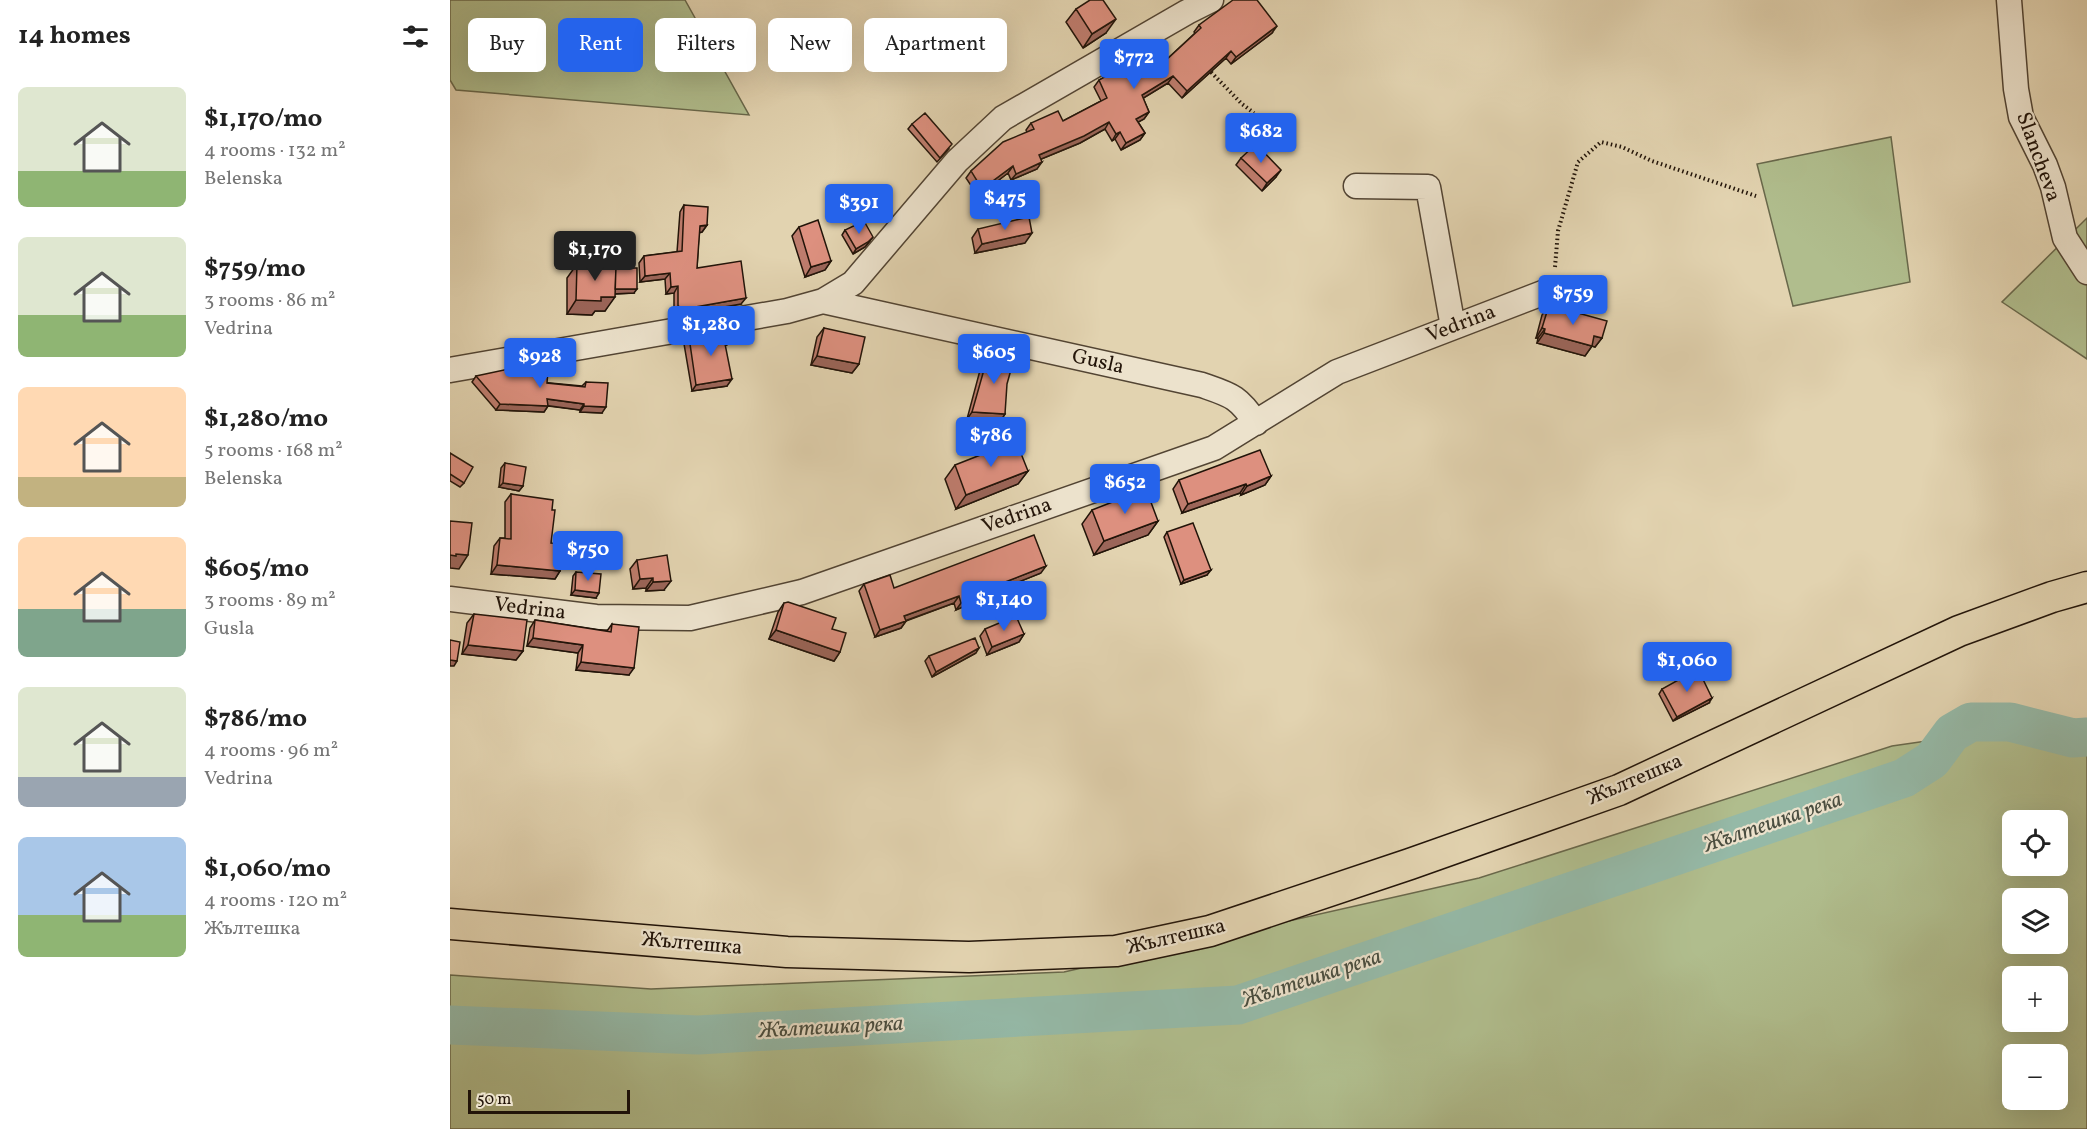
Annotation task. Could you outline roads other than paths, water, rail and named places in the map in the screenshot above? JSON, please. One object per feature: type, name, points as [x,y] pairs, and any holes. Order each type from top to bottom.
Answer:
[{"type":"main road","name":"Жълтешка","points":[[450,924],[787,952],[969,957],[1116,951],[1210,931],[1608,794],[1959,631],[2052,597],[2087,587]]},
{"type":"street","points":[[450,370],[787,311],[823,301],[853,283],[957,161],[1003,118],[1142,37],[1211,0]]},
{"type":"street","name":"Slancheva","points":[[2009,0],[2016,89],[2021,117],[2045,165],[2053,187],[2065,238],[2087,272]]},
{"type":"street","points":[[1356,186],[1428,187],[1453,327]]},
{"type":"street","name":"Vedrina","points":[[450,599],[596,617],[690,618],[802,592],[1214,447],[1337,372],[1553,289]]},
{"type":"street","name":"Gusla","points":[[823,301],[1202,385],[1232,395],[1244,406],[1256,423]]},
{"type":"waterway","name":"Жълтешка река","points":[[450,1025],[698,1035],[1238,1005],[1904,778],[1932,760],[1952,733],[1971,722],[2010,722],[2073,738],[2087,737]]}]
